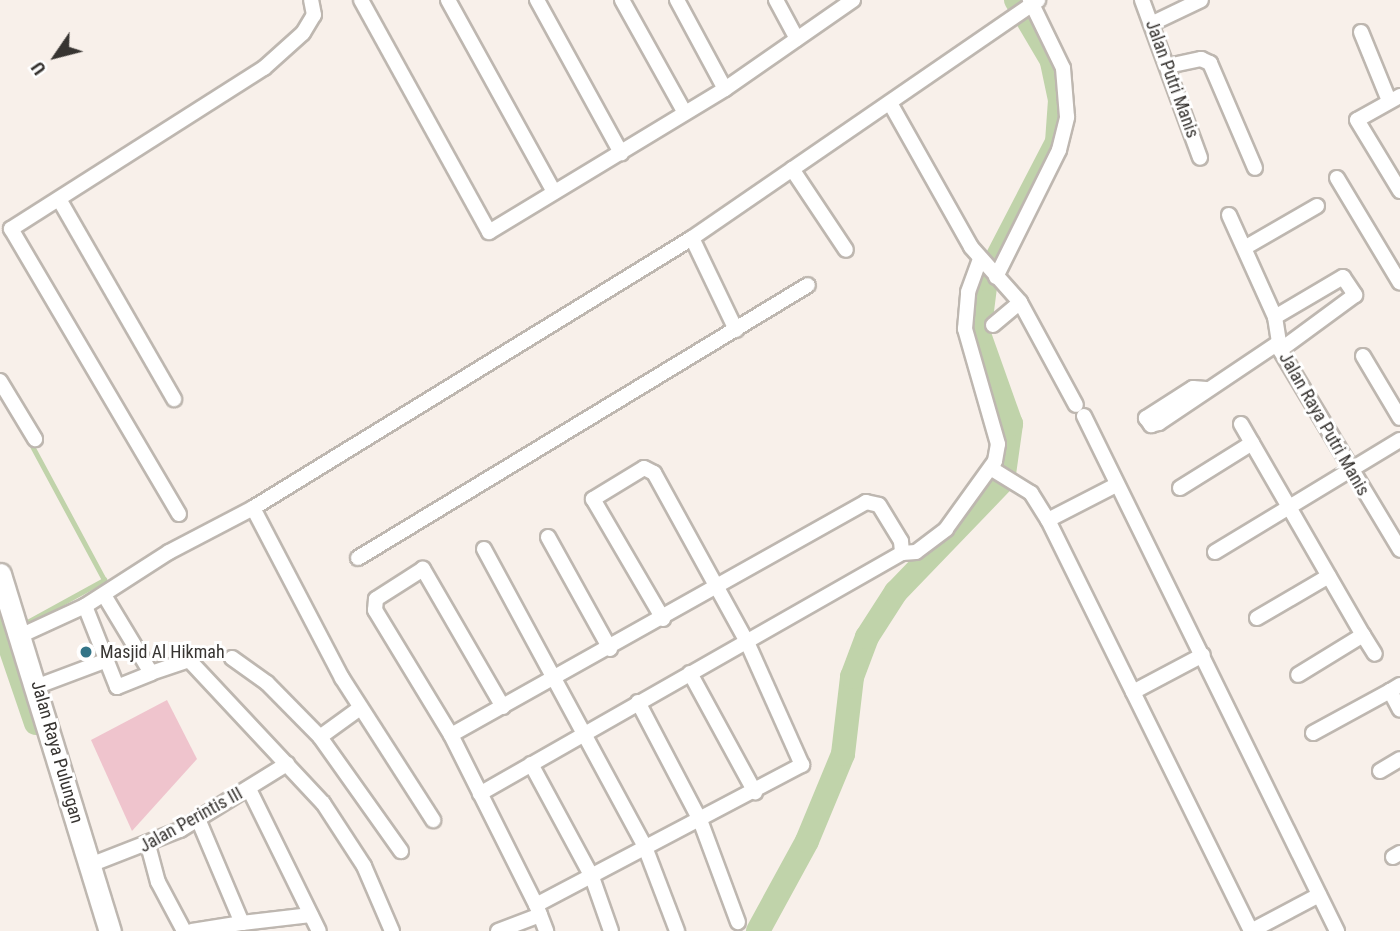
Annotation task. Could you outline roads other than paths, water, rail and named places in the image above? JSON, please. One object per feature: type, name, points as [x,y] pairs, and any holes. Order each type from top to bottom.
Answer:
[{"type":"street","points":[[179,514],[11,229],[264,68],[303,33],[314,15],[311,0]]},
{"type":"street","points":[[361,0],[486,230],[621,153],[724,89],[853,0]]},
{"type":"street","points":[[448,0],[554,192]]},
{"type":"street","points":[[537,0],[621,153]]},
{"type":"street","points":[[622,0],[685,113]]},
{"type":"street","points":[[677,0],[724,89]]},
{"type":"street","points":[[776,0],[797,39]]},
{"type":"street","name":"Jalan Putri Manis","points":[[1142,0],[1153,23],[1200,159]]},
{"type":"street","points":[[1153,23],[1201,0]]},
{"type":"street","points":[[21,630],[85,606],[169,552],[253,509],[692,238],[1033,3],[1063,68],[1067,117],[1059,150],[988,268],[968,292],[965,329],[998,444],[993,469],[946,529],[916,551],[902,553],[584,732],[480,794]]},
{"type":"street","points":[[1361,32],[1394,97],[1357,120],[1400,191]]},
{"type":"street","points":[[1168,66],[1201,59],[1210,63],[1255,168]]},
{"type":"street","points":[[890,103],[988,268],[1020,302],[1080,410],[1337,931]]},
{"type":"street","points":[[792,169],[846,250]]},
{"type":"street","points":[[1337,178],[1400,283]]},
{"type":"street","points":[[59,199],[174,399]]},
{"type":"street","points":[[1246,247],[1317,206]]},
{"type":"street","name":"Jalan Raya Putri Manis","points":[[1229,215],[1246,247],[1275,317],[1279,346],[1349,469],[1400,550]]},
{"type":"street","points":[[692,238],[736,330]]},
{"type":"street","points":[[1206,389],[1279,346],[1355,295],[1343,277],[1275,317]]},
{"type":"street","points":[[358,558],[808,285]]},
{"type":"street","points":[[993,325],[1020,302]]},
{"type":"street","points":[[1363,356],[1400,418]]},
{"type":"street","points":[[0,381],[36,439]]},
{"type":"street","points":[[1241,424],[1375,654]]},
{"type":"street","points":[[1215,552],[1400,440]]},
{"type":"street","points":[[1180,488],[1252,443]]},
{"type":"street","points":[[498,931],[645,846],[755,792],[803,762],[747,642],[648,469],[596,494],[594,504],[663,619]]},
{"type":"street","points":[[993,469],[1036,498],[1251,931],[1319,895]]},
{"type":"street","points":[[1048,520],[1116,485]]},
{"type":"street","points":[[451,735],[610,649],[870,501],[878,505],[901,541],[902,553]]},
{"type":"street","points":[[253,509],[360,708],[433,820]]},
{"type":"street","points":[[548,537],[610,649]]},
{"type":"street","points":[[484,549],[645,846],[677,931]]},
{"type":"street","points":[[503,707],[428,573],[420,569],[373,604],[451,735],[546,931]]},
{"type":"street","name":"Jalan Raya Pulungan","points":[[0,574],[21,630],[110,931]]},
{"type":"street","points":[[1257,618],[1329,576]]},
{"type":"street","points":[[104,595],[151,673]]},
{"type":"street","points":[[85,606],[119,688],[189,660],[287,764],[348,838],[392,931]]},
{"type":"street","points":[[1298,675],[1363,635]]},
{"type":"street","points":[[1133,692],[1203,655]]},
{"type":"street","points":[[232,658],[320,737],[401,851]]},
{"type":"street","points":[[38,687],[107,660]]},
{"type":"street","points":[[690,673],[755,792]]},
{"type":"street","points":[[1314,733],[1395,688],[1400,710]]},
{"type":"street","points":[[638,702],[700,820],[738,922]]},
{"type":"street","points":[[320,737],[360,708]]},
{"type":"street","points":[[1380,771],[1400,759]]},
{"type":"street","name":"Jalan Perintis III","points":[[90,865],[148,845],[198,819],[287,764]]},
{"type":"street","points":[[531,764],[592,877],[611,931]]},
{"type":"street","points":[[248,789],[319,931]]},
{"type":"street","points":[[198,819],[242,923]]},
{"type":"street","points":[[148,845],[158,882],[184,931]]},
{"type":"street","points":[[191,931],[311,915]]},
{"type":"waterway","points":[[758,931],[807,841],[843,754],[852,677],[867,637],[896,592],[1003,481],[1011,424],[979,334],[986,279],[1057,142],[1060,100],[1052,61],[1016,0]]},
{"type":"waterway","points":[[22,625],[104,580],[28,439]]},
{"type":"waterway","points":[[0,618],[36,723]]},
{"type":"place","name":"Masjid Al Hikmah","points":[[86,652]]}]
